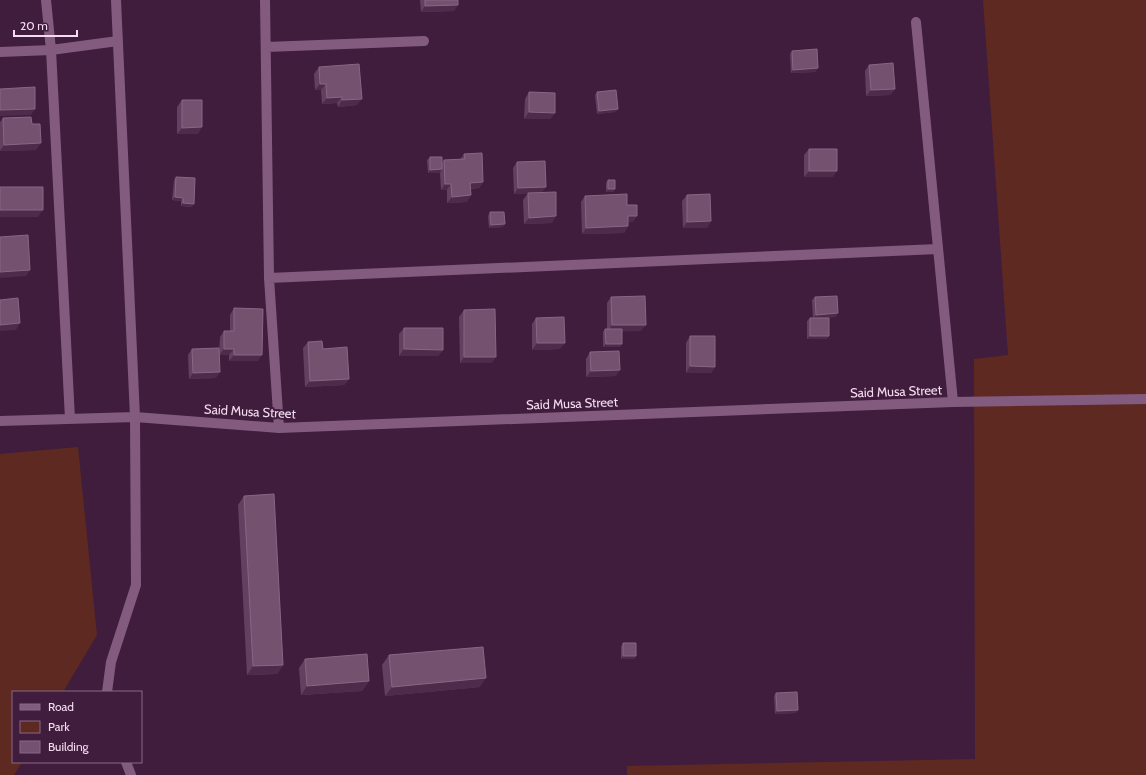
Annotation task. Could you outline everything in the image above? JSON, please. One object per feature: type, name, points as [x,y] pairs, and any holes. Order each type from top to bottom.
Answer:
[{"type":"street","points":[[46,0],[51,50],[70,419]]},
{"type":"street","points":[[107,691],[111,662],[136,585],[135,417],[116,0]]},
{"type":"street","points":[[265,0],[269,278],[279,428]]},
{"type":"street","points":[[916,22],[953,402]]},
{"type":"street","points":[[0,52],[51,50],[118,41]]},
{"type":"street","points":[[266,47],[424,41]]},
{"type":"street","points":[[269,278],[938,249]]},
{"type":"street","name":"Said Musa Street","points":[[0,421],[135,417],[279,428],[953,402],[1146,399]]},
{"type":"street","points":[[126,763],[131,775]]},
{"type":"green space","points":[[983,0],[1146,0],[1146,775],[627,775],[627,766],[975,759],[974,359],[1008,355]]},
{"type":"green space","points":[[78,447],[97,635],[64,691],[12,691],[12,763],[21,763],[14,775],[0,775],[0,454]]},
{"type":"building","points":[[425,0],[458,0],[458,5],[425,6]]},
{"type":"building","points":[[817,49],[818,68],[793,70],[792,51]]},
{"type":"building","points":[[893,63],[895,89],[871,90],[869,65]]},
{"type":"building","points":[[359,64],[362,99],[342,100],[342,97],[327,98],[326,84],[320,84],[319,67]]},
{"type":"building","points":[[35,87],[35,109],[0,110],[0,89]]},
{"type":"building","points":[[616,90],[618,109],[599,111],[597,92]]},
{"type":"building","points":[[529,92],[555,93],[555,113],[529,112]]},
{"type":"building","points":[[182,100],[202,100],[202,127],[182,128]]},
{"type":"building","points":[[31,117],[32,124],[40,124],[41,143],[4,145],[3,118]]},
{"type":"building","points":[[809,149],[837,149],[837,171],[809,171]]},
{"type":"building","points":[[482,153],[483,182],[470,183],[471,195],[452,197],[451,184],[445,184],[444,160],[465,159],[464,154]]},
{"type":"building","points":[[430,157],[442,157],[442,169],[430,170]]},
{"type":"building","points":[[545,161],[546,187],[518,188],[517,162]]},
{"type":"building","points":[[176,177],[195,178],[194,204],[183,203],[183,198],[175,197]]},
{"type":"building","points":[[608,180],[615,180],[615,189],[608,189]]},
{"type":"building","points":[[0,187],[43,187],[43,210],[0,210]]},
{"type":"building","points":[[556,192],[556,216],[529,218],[528,193]]},
{"type":"building","points":[[627,194],[627,205],[637,205],[637,216],[628,216],[628,226],[586,228],[585,196]]},
{"type":"building","points":[[710,194],[711,221],[687,222],[687,195]]},
{"type":"building","points":[[490,212],[504,212],[505,224],[491,225]]},
{"type":"building","points":[[28,235],[30,270],[0,272],[0,237]]},
{"type":"building","points":[[645,296],[646,325],[612,325],[611,297]]},
{"type":"building","points":[[837,296],[838,313],[816,315],[815,297]]},
{"type":"building","points":[[18,298],[20,323],[0,325],[0,300]]},
{"type":"building","points":[[234,308],[263,309],[262,355],[234,355],[234,349],[224,349],[224,331],[234,331]]},
{"type":"building","points":[[495,309],[496,357],[464,357],[464,310]]},
{"type":"building","points":[[564,317],[565,343],[537,343],[536,318]]},
{"type":"building","points":[[810,318],[829,318],[829,336],[810,336]]},
{"type":"building","points":[[404,328],[443,328],[443,350],[404,349]]},
{"type":"building","points":[[605,329],[622,329],[622,344],[606,344]]},
{"type":"building","points":[[690,336],[715,336],[715,367],[690,366]]},
{"type":"building","points":[[322,341],[323,349],[347,347],[349,379],[310,381],[308,342]]},
{"type":"building","points":[[219,348],[220,372],[193,373],[192,349]]},
{"type":"building","points":[[619,351],[620,370],[591,371],[590,352]]},
{"type":"building","points":[[274,494],[283,665],[253,666],[244,496]]},
{"type":"building","points":[[623,643],[636,643],[636,656],[623,656]]},
{"type":"building","points":[[483,647],[486,678],[392,687],[389,655]]},
{"type":"building","points":[[367,654],[369,681],[307,686],[305,659]]},
{"type":"building","points":[[797,692],[798,710],[777,711],[776,693]]}]
